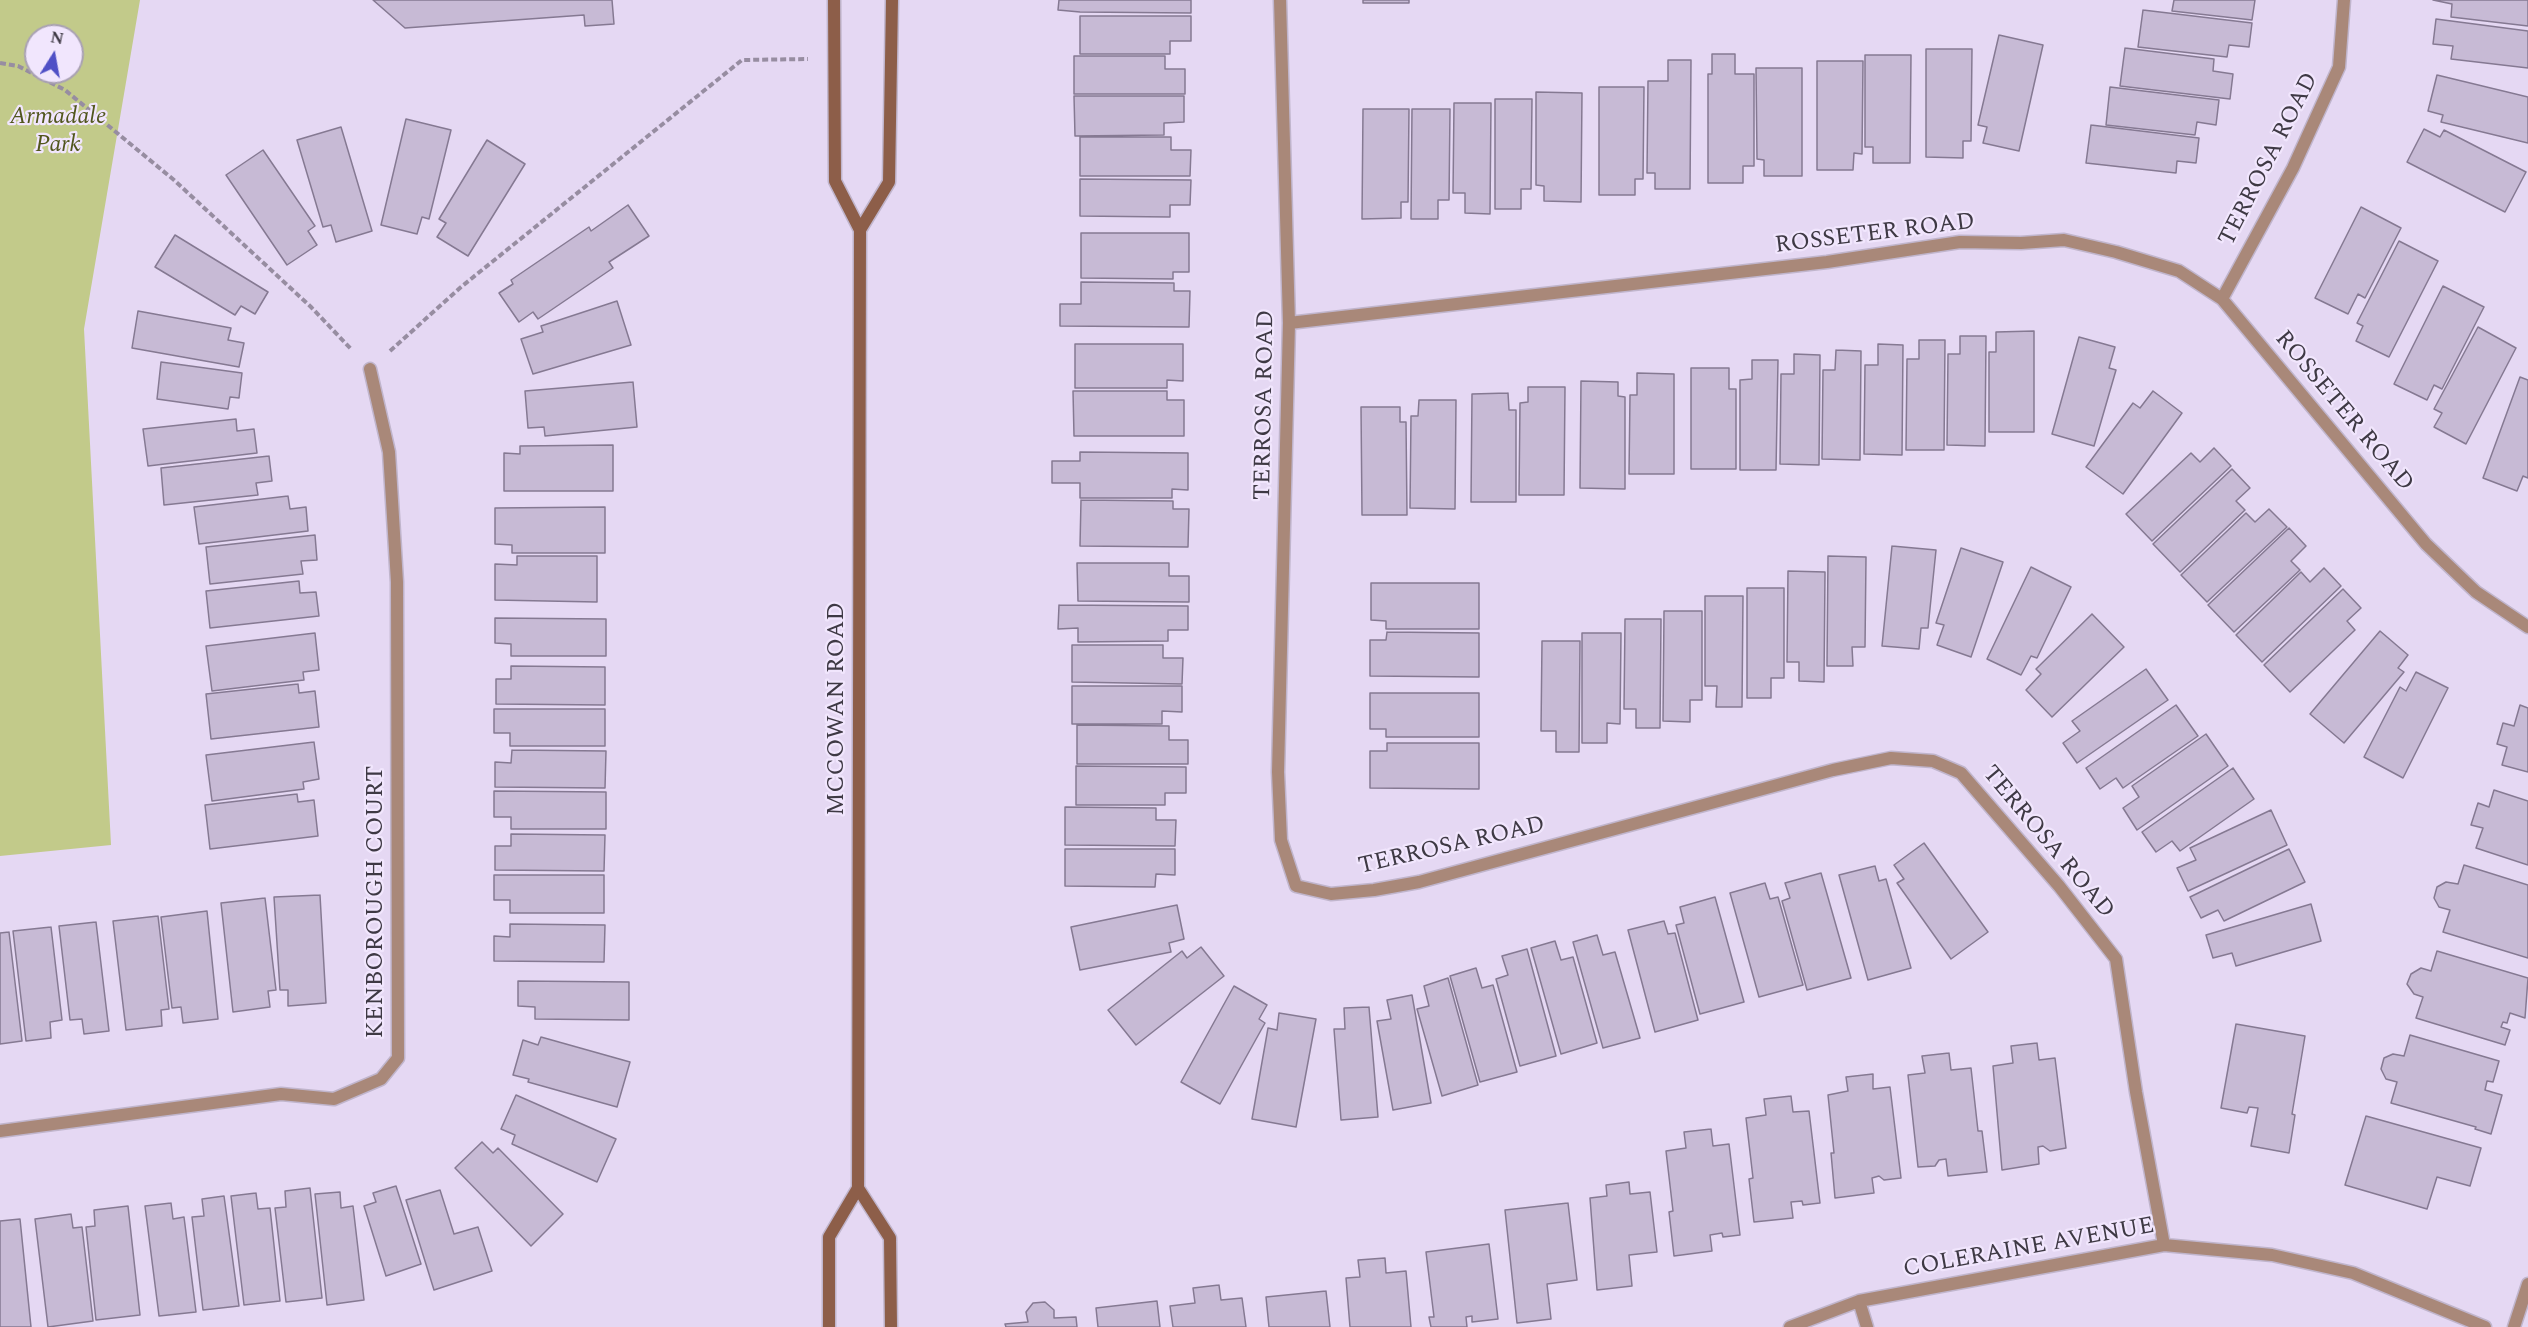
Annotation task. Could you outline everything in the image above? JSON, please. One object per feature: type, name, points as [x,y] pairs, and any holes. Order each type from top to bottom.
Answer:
[{"type":"main road","name":"MCCOWAN ROAD","points":[[834,0],[835,181],[860,230],[858,1188]]},
{"type":"main road","points":[[860,230],[889,182],[892,0]]},
{"type":"main road","points":[[829,1327],[829,1237],[858,1188],[890,1238],[891,1327]]},
{"type":"street","name":"TERROSA ROAD","points":[[1280,0],[1289,323],[1278,772],[1281,840],[1296,886],[1331,894],[1385,888],[1833,770],[1891,758],[1933,761],[1961,773],[2059,886],[2116,959],[2136,1092],[2164,1245]]},
{"type":"street","name":"TERROSA ROAD","points":[[2222,298],[2293,168],[2339,68],[2344,0]]},
{"type":"street","name":"ROSSETER ROAD","points":[[1289,323],[1827,262],[1960,242],[2021,243],[2064,240],[2085,245],[2180,271],[2222,298],[2426,544],[2476,592],[2528,627]]},
{"type":"street","name":"KENBOROUGH COURT","points":[[0,1131],[280,1094],[334,1099],[381,1079],[398,1058],[397,582],[389,452],[370,369]]},
{"type":"street","name":"COLERAINE AVENUE","points":[[1790,1327],[1859,1301],[2164,1245],[2272,1255],[2353,1273],[2485,1327]]},
{"type":"street","points":[[2514,1327],[2528,1284]]},
{"type":"street","points":[[1859,1301],[1867,1327]]},
{"type":"path","points":[[0,63],[18,66],[65,90],[197,201],[311,307],[370,369],[461,287],[742,60],[835,58]]},
{"type":"green space","name":"Armadale Park","points":[[0,0],[140,0],[84,329],[111,845],[0,856]]},
{"type":"building","points":[[373,0],[612,0],[614,24],[585,26],[584,15],[405,28]]},
{"type":"building","points":[[1059,0],[1191,0],[1191,13],[1058,10]]},
{"type":"building","points":[[1363,0],[1409,0],[1409,3],[1363,3]]},
{"type":"building","points":[[2174,0],[2255,0],[2252,20],[2172,11]]},
{"type":"building","points":[[2433,0],[2528,0],[2528,26],[2451,17],[2452,4]]},
{"type":"building","points":[[2143,10],[2252,23],[2249,47],[2229,45],[2227,57],[2138,47]]},
{"type":"building","points":[[1080,16],[1191,16],[1191,41],[1170,41],[1170,54],[1080,54]]},
{"type":"building","points":[[2436,19],[2528,31],[2528,68],[2451,59],[2453,46],[2433,44]]},
{"type":"building","points":[[1999,35],[2043,45],[2019,151],[1983,143],[1987,127],[1978,125]]},
{"type":"building","points":[[2125,48],[2214,59],[2213,71],[2233,74],[2230,99],[2120,86]]},
{"type":"building","points":[[1926,49],[1972,49],[1971,141],[1963,141],[1963,158],[1926,157]]},
{"type":"building","points":[[1712,54],[1735,54],[1735,74],[1754,74],[1754,166],[1743,166],[1743,183],[1708,183],[1708,74],[1712,74]]},
{"type":"building","points":[[1865,55],[1911,55],[1910,163],[1873,163],[1873,147],[1865,147]]},
{"type":"building","points":[[1074,56],[1165,56],[1165,69],[1185,69],[1185,94],[1074,94]]},
{"type":"building","points":[[1668,60],[1691,60],[1690,189],[1655,189],[1655,173],[1647,173],[1648,81],[1668,81]]},
{"type":"building","points":[[1817,61],[1863,61],[1862,154],[1854,153],[1853,170],[1817,170]]},
{"type":"building","points":[[1756,68],[1802,68],[1802,176],[1764,176],[1764,160],[1757,159]]},
{"type":"building","points":[[2437,75],[2528,97],[2528,143],[2441,122],[2443,115],[2428,111]]},
{"type":"building","points":[[1599,87],[1644,87],[1643,179],[1635,179],[1635,195],[1599,195]]},
{"type":"building","points":[[2110,87],[2219,100],[2216,125],[2197,122],[2195,135],[2106,125]]},
{"type":"building","points":[[1536,92],[1582,93],[1581,202],[1544,201],[1544,186],[1536,185]]},
{"type":"building","points":[[1074,96],[1184,96],[1184,122],[1164,123],[1164,135],[1075,136]]},
{"type":"building","points":[[1495,99],[1532,99],[1531,189],[1521,189],[1521,209],[1495,209]]},
{"type":"building","points":[[1454,103],[1491,103],[1490,214],[1465,213],[1465,193],[1453,193]]},
{"type":"building","points":[[1363,109],[1409,109],[1408,202],[1401,202],[1401,218],[1362,219]]},
{"type":"building","points":[[1412,109],[1450,109],[1449,200],[1438,200],[1438,219],[1411,219]]},
{"type":"building","points":[[406,119],[451,130],[429,219],[422,217],[417,234],[381,225]]},
{"type":"building","points":[[2091,125],[2199,138],[2196,163],[2177,161],[2176,173],[2086,163]]},
{"type":"building","points":[[341,127],[372,231],[336,242],[331,225],[323,227],[297,140]]},
{"type":"building","points":[[2424,129],[2440,137],[2444,130],[2526,172],[2505,212],[2407,162]]},
{"type":"building","points":[[1080,137],[1171,137],[1171,150],[1191,150],[1190,176],[1080,176]]},
{"type":"building","points":[[487,140],[525,164],[468,256],[437,237],[446,223],[439,219]]},
{"type":"building","points":[[263,150],[315,226],[308,231],[317,245],[287,265],[226,175]]},
{"type":"building","points":[[1080,179],[1191,180],[1190,205],[1170,205],[1170,217],[1080,216]]},
{"type":"building","points":[[628,205],[649,236],[609,262],[613,268],[538,319],[533,312],[519,322],[499,293],[513,284],[511,280],[589,227],[591,231]]},
{"type":"building","points":[[2361,207],[2401,228],[2365,298],[2358,294],[2348,314],[2315,298]]},
{"type":"building","points":[[1081,233],[1189,233],[1189,272],[1173,272],[1173,279],[1081,278]]},
{"type":"building","points":[[175,235],[268,292],[255,314],[241,306],[235,315],[155,267]]},
{"type":"building","points":[[2399,241],[2438,261],[2389,357],[2356,341],[2363,326],[2357,323]]},
{"type":"building","points":[[1081,282],[1174,283],[1174,291],[1190,291],[1189,327],[1060,326],[1060,304],[1081,304]]},
{"type":"building","points":[[2443,286],[2484,307],[2442,389],[2434,385],[2427,400],[2394,384]]},
{"type":"building","points":[[617,301],[631,345],[533,374],[521,339],[543,332],[541,326]]},
{"type":"building","points":[[138,311],[231,328],[228,340],[244,343],[239,367],[132,348]]},
{"type":"building","points":[[2478,327],[2516,348],[2466,444],[2434,427],[2442,413],[2434,409]]},
{"type":"building","points":[[2034,331],[2034,432],[1989,432],[1989,352],[1996,352],[1996,332]]},
{"type":"building","points":[[1960,336],[1986,336],[1985,446],[1947,445],[1948,354],[1960,354]]},
{"type":"building","points":[[2079,337],[2115,347],[2109,368],[2116,370],[2094,446],[2052,434]]},
{"type":"building","points":[[1919,340],[1945,340],[1944,450],[1906,450],[1907,359],[1919,359]]},
{"type":"building","points":[[1075,344],[1183,344],[1183,381],[1167,380],[1167,388],[1075,388]]},
{"type":"building","points":[[1878,344],[1903,345],[1902,455],[1864,454],[1865,365],[1878,365]]},
{"type":"building","points":[[1836,350],[1861,351],[1860,460],[1822,459],[1823,370],[1835,370]]},
{"type":"building","points":[[1794,354],[1820,355],[1819,465],[1780,464],[1781,374],[1794,374]]},
{"type":"building","points":[[1752,360],[1778,360],[1776,470],[1740,470],[1740,380],[1752,379]]},
{"type":"building","points":[[161,362],[242,373],[239,398],[230,397],[228,409],[157,399]]},
{"type":"building","points":[[1691,368],[1729,368],[1729,389],[1736,389],[1736,469],[1691,469]]},
{"type":"building","points":[[1637,373],[1674,374],[1674,474],[1629,474],[1630,395],[1637,395]]},
{"type":"building","points":[[2520,377],[2528,380],[2528,478],[2523,476],[2517,491],[2483,478]]},
{"type":"building","points":[[1581,381],[1618,382],[1618,396],[1625,397],[1625,489],[1580,488]]},
{"type":"building","points":[[633,382],[637,427],[545,436],[544,427],[528,428],[525,391]]},
{"type":"building","points":[[1528,387],[1565,387],[1564,495],[1519,495],[1520,403],[1528,402]]},
{"type":"building","points":[[1073,391],[1167,391],[1167,400],[1184,400],[1184,436],[1074,436]]},
{"type":"building","points":[[2153,391],[2182,413],[2123,494],[2086,467],[2133,403],[2140,408]]},
{"type":"building","points":[[1508,393],[1509,410],[1516,410],[1516,502],[1471,502],[1472,394]]},
{"type":"building","points":[[1419,400],[1456,400],[1455,509],[1410,508],[1411,416],[1418,416]]},
{"type":"building","points":[[1361,407],[1400,407],[1400,422],[1406,422],[1407,515],[1362,515]]},
{"type":"building","points":[[236,419],[237,431],[254,429],[257,453],[148,466],[143,429]]},
{"type":"building","points":[[613,445],[613,491],[504,491],[504,453],[520,454],[520,446]]},
{"type":"building","points":[[2214,448],[2231,466],[2152,541],[2126,514],[2191,453],[2200,462]]},
{"type":"building","points":[[1080,452],[1188,453],[1188,490],[1172,489],[1172,498],[1080,498],[1080,483],[1052,483],[1052,461],[1080,461]]},
{"type":"building","points":[[269,456],[272,481],[256,483],[258,495],[164,505],[161,468]]},
{"type":"building","points":[[2232,469],[2250,488],[2236,501],[2245,510],[2180,572],[2153,544]]},
{"type":"building","points":[[288,496],[290,509],[306,507],[308,531],[199,544],[194,507]]},
{"type":"building","points":[[1081,500],[1173,501],[1173,509],[1189,509],[1188,547],[1080,546]]},
{"type":"building","points":[[605,507],[605,553],[512,553],[512,545],[495,544],[495,508]]},
{"type":"building","points":[[2269,509],[2287,527],[2207,602],[2181,575],[2246,513],[2255,522]]},
{"type":"building","points":[[2289,528],[2306,546],[2291,561],[2300,570],[2234,632],[2208,605]]},
{"type":"building","points":[[315,535],[317,560],[301,561],[303,574],[210,584],[206,547]]},
{"type":"building","points":[[1892,546],[1936,550],[1928,628],[1921,628],[1919,649],[1882,646]]},
{"type":"building","points":[[1961,548],[2003,562],[1971,657],[1937,645],[1944,625],[1936,623]]},
{"type":"building","points":[[517,556],[597,556],[597,602],[495,600],[495,564],[517,565]]},
{"type":"building","points":[[1828,556],[1866,557],[1865,647],[1852,647],[1853,666],[1827,666]]},
{"type":"building","points":[[1077,563],[1169,563],[1169,576],[1189,576],[1189,602],[1078,601]]},
{"type":"building","points":[[2031,567],[2071,587],[2037,658],[2031,656],[2021,675],[1987,659]]},
{"type":"building","points":[[2324,568],[2341,586],[2262,662],[2236,635],[2301,572],[2310,582]]},
{"type":"building","points":[[1788,571],[1825,572],[1824,682],[1799,681],[1799,662],[1787,662]]},
{"type":"building","points":[[299,581],[300,593],[316,592],[319,616],[210,628],[206,591]]},
{"type":"building","points":[[1371,583],[1479,583],[1479,629],[1386,629],[1386,621],[1371,620]]},
{"type":"building","points":[[1747,588],[1784,588],[1784,678],[1771,678],[1771,698],[1747,698]]},
{"type":"building","points":[[2343,589],[2361,608],[2347,621],[2355,630],[2290,692],[2264,665]]},
{"type":"building","points":[[1705,596],[1743,596],[1742,707],[1716,707],[1717,686],[1705,686]]},
{"type":"building","points":[[1059,605],[1188,606],[1188,630],[1168,630],[1168,641],[1078,642],[1078,628],[1058,629]]},
{"type":"building","points":[[1664,611],[1702,611],[1702,700],[1690,700],[1690,722],[1663,721]]},
{"type":"building","points":[[2092,614],[2124,647],[2052,717],[2026,690],[2041,674],[2036,669]]},
{"type":"building","points":[[495,618],[606,619],[606,656],[511,656],[511,644],[495,643]]},
{"type":"building","points":[[1625,619],[1661,619],[1660,728],[1636,728],[1636,709],[1624,709]]},
{"type":"building","points":[[2380,631],[2408,655],[2398,668],[2404,672],[2344,743],[2310,714]]},
{"type":"building","points":[[1387,632],[1479,633],[1479,677],[1370,676],[1370,640],[1386,640]]},
{"type":"building","points":[[315,633],[319,670],[303,672],[304,680],[212,691],[206,646]]},
{"type":"building","points":[[1582,633],[1621,633],[1620,724],[1607,723],[1607,743],[1582,743]]},
{"type":"building","points":[[1542,641],[1580,641],[1579,752],[1556,752],[1556,731],[1541,731]]},
{"type":"building","points":[[1072,645],[1163,645],[1163,658],[1183,658],[1182,684],[1072,682]]},
{"type":"building","points":[[511,666],[605,667],[605,705],[496,704],[496,679],[511,679]]},
{"type":"building","points":[[2146,669],[2168,700],[2077,763],[2063,743],[2080,731],[2072,721]]},
{"type":"building","points":[[2416,672],[2448,688],[2403,778],[2364,757],[2400,687],[2406,691]]},
{"type":"building","points":[[298,684],[299,693],[315,691],[319,727],[211,739],[206,694]]},
{"type":"building","points":[[1072,686],[1182,686],[1182,712],[1162,711],[1162,724],[1072,724]]},
{"type":"building","points":[[1370,693],[1479,693],[1479,737],[1386,737],[1386,729],[1370,729]]},
{"type":"building","points":[[2176,705],[2198,736],[2123,788],[2116,778],[2100,789],[2086,768]]},
{"type":"building","points":[[2520,705],[2528,708],[2528,772],[2502,765],[2507,747],[2497,744],[2503,723],[2514,726]]},
{"type":"building","points":[[494,709],[605,709],[605,746],[510,746],[510,733],[494,733]]},
{"type":"building","points":[[1077,725],[1169,726],[1169,740],[1188,740],[1188,764],[1077,764]]},
{"type":"building","points":[[2206,734],[2228,766],[2137,830],[2123,808],[2139,797],[2132,786]]},
{"type":"building","points":[[314,742],[319,779],[303,782],[304,789],[212,801],[206,755]]},
{"type":"building","points":[[1387,743],[1479,743],[1479,789],[1370,788],[1370,751],[1387,751]]},
{"type":"building","points":[[512,750],[606,751],[605,788],[495,787],[495,762],[511,763]]},
{"type":"building","points":[[1076,766],[1186,767],[1186,793],[1165,793],[1165,805],[1076,805]]},
{"type":"building","points":[[2233,768],[2254,799],[2180,851],[2172,841],[2156,852],[2142,832]]},
{"type":"building","points":[[2494,790],[2528,801],[2528,865],[2476,848],[2483,828],[2471,825],[2478,803],[2489,807]]},
{"type":"building","points":[[494,791],[606,792],[606,829],[511,829],[511,817],[494,817]]},
{"type":"building","points":[[297,794],[298,802],[314,800],[318,836],[210,849],[205,805]]},
{"type":"building","points":[[1065,807],[1156,808],[1156,820],[1176,820],[1175,846],[1065,845]]},
{"type":"building","points":[[2271,810],[2287,845],[2188,891],[2177,868],[2196,860],[2190,848]]},
{"type":"building","points":[[511,834],[605,835],[604,871],[495,870],[495,846],[511,846]]},
{"type":"building","points":[[1924,843],[1988,932],[1951,959],[1897,883],[1904,879],[1894,865]]},
{"type":"building","points":[[1065,849],[1175,849],[1175,875],[1156,874],[1155,887],[1065,886]]},
{"type":"building","points":[[2289,849],[2305,882],[2224,921],[2218,910],[2201,918],[2190,897]]},
{"type":"building","points":[[2464,865],[2528,885],[2528,958],[2443,932],[2450,910],[2439,907],[2434,898],[2437,887],[2446,882],[2458,884]]},
{"type":"building","points":[[1875,866],[1879,881],[1886,879],[1911,968],[1868,980],[1839,875]]},
{"type":"building","points":[[1821,873],[1851,978],[1807,990],[1782,901],[1790,898],[1785,883]]},
{"type":"building","points":[[494,875],[604,875],[604,913],[510,913],[510,900],[494,900]]},
{"type":"building","points":[[1765,883],[1770,899],[1778,897],[1803,985],[1759,997],[1730,893]]},
{"type":"building","points":[[320,895],[326,1003],[288,1006],[288,990],[280,990],[274,897]]},
{"type":"building","points":[[1715,897],[1744,1002],[1700,1014],[1676,925],[1684,923],[1680,907]]},
{"type":"building","points":[[265,898],[276,990],[268,991],[270,1007],[233,1012],[221,903]]},
{"type":"building","points":[[2311,904],[2321,941],[2236,966],[2232,953],[2213,958],[2206,935]]},
{"type":"building","points":[[1177,905],[1184,939],[1169,943],[1171,952],[1080,970],[1071,927]]},
{"type":"building","points":[[207,911],[218,1019],[183,1023],[181,1007],[172,1008],[161,917]]},
{"type":"building","points":[[158,916],[169,1009],[161,1010],[162,1026],[126,1030],[113,921]]},
{"type":"building","points":[[1664,921],[1668,934],[1675,933],[1698,1020],[1655,1032],[1628,930]]},
{"type":"building","points":[[96,922],[109,1031],[84,1034],[82,1019],[70,1020],[59,926]]},
{"type":"building","points":[[510,924],[605,925],[604,962],[494,961],[494,936],[510,937]]},
{"type":"building","points":[[51,927],[62,1020],[50,1022],[51,1038],[26,1041],[13,931]]},
{"type":"building","points":[[9,932],[22,1041],[0,1044],[0,933]]},
{"type":"building","points":[[1597,935],[1603,955],[1615,952],[1640,1038],[1603,1048],[1573,942]]},
{"type":"building","points":[[1555,941],[1561,960],[1573,957],[1597,1043],[1561,1054],[1531,948]]},
{"type":"building","points":[[1201,947],[1224,976],[1136,1045],[1108,1010],[1182,951],[1187,958]]},
{"type":"building","points":[[1527,949],[1556,1056],[1520,1066],[1496,979],[1508,975],[1502,956]]},
{"type":"building","points":[[2437,951],[2528,978],[2525,1018],[2510,1013],[2507,1023],[2503,1022],[2501,1027],[2510,1030],[2505,1045],[2416,1018],[2423,997],[2414,994],[2407,984],[2411,974],[2421,968],[2431,971]]},
{"type":"building","points":[[1476,968],[1482,988],[1493,985],[1517,1072],[1480,1082],[1450,976]]},
{"type":"building","points":[[1448,978],[1478,1085],[1442,1096],[1417,1009],[1429,1006],[1424,986]]},
{"type":"building","points":[[518,981],[629,982],[629,1020],[535,1019],[535,1007],[518,1006]]},
{"type":"building","points":[[1234,986],[1267,1005],[1259,1019],[1265,1023],[1220,1104],[1181,1082]]},
{"type":"building","points":[[1412,995],[1431,1103],[1393,1110],[1377,1021],[1391,1019],[1387,1000]]},
{"type":"building","points":[[1369,1007],[1378,1117],[1341,1120],[1334,1029],[1345,1029],[1344,1008]]},
{"type":"building","points":[[1279,1013],[1316,1019],[1296,1127],[1252,1119],[1268,1028],[1277,1030]]},
{"type":"building","points":[[2236,1024],[2305,1036],[2292,1114],[2295,1115],[2289,1153],[2251,1146],[2258,1108],[2249,1107],[2247,1113],[2221,1108]]},
{"type":"building","points":[[2410,1035],[2499,1061],[2493,1082],[2487,1081],[2485,1090],[2502,1095],[2491,1134],[2475,1129],[2476,1127],[2391,1103],[2397,1082],[2386,1079],[2381,1069],[2384,1058],[2393,1054],[2404,1056]]},
{"type":"building","points":[[541,1037],[630,1062],[617,1107],[528,1082],[529,1079],[513,1075],[523,1040],[538,1045]]},
{"type":"building","points":[[2037,1043],[2039,1060],[2055,1058],[2066,1148],[2050,1151],[2043,1146],[2038,1147],[2039,1164],[2002,1170],[1993,1066],[2013,1063],[2011,1046]]},
{"type":"building","points":[[1949,1053],[1951,1070],[1971,1068],[1978,1131],[1982,1131],[1987,1172],[1948,1176],[1946,1159],[1939,1160],[1935,1166],[1918,1167],[1908,1075],[1925,1073],[1922,1056]]},
{"type":"building","points":[[1873,1074],[1873,1089],[1890,1087],[1901,1178],[1884,1180],[1879,1176],[1872,1178],[1874,1193],[1835,1198],[1831,1153],[1834,1153],[1828,1095],[1848,1091],[1846,1077]]},
{"type":"building","points":[[516,1095],[616,1139],[597,1182],[512,1144],[515,1135],[501,1129]]},
{"type":"building","points":[[1791,1096],[1793,1112],[1809,1111],[1820,1203],[1803,1205],[1802,1201],[1791,1202],[1793,1218],[1754,1222],[1749,1179],[1753,1178],[1746,1118],[1766,1115],[1764,1099]]},
{"type":"building","points":[[2366,1116],[2481,1148],[2470,1186],[2437,1177],[2427,1209],[2345,1185]]},
{"type":"building","points":[[1711,1129],[1713,1146],[1729,1144],[1740,1235],[1723,1237],[1722,1233],[1710,1235],[1712,1251],[1674,1256],[1669,1212],[1673,1211],[1666,1151],[1686,1148],[1684,1132]]},
{"type":"building","points":[[482,1142],[493,1153],[498,1148],[563,1214],[531,1246],[455,1168]]},
{"type":"building","points":[[1629,1182],[1630,1194],[1650,1192],[1657,1252],[1629,1255],[1632,1286],[1597,1290],[1590,1198],[1607,1196],[1606,1185]]},
{"type":"building","points":[[396,1186],[421,1264],[386,1276],[364,1206],[376,1202],[373,1193]]},
{"type":"building","points":[[310,1188],[322,1298],[286,1302],[275,1208],[286,1207],[285,1191]]},
{"type":"building","points":[[440,1190],[454,1234],[478,1227],[492,1271],[434,1290],[406,1200]]},
{"type":"building","points":[[340,1192],[341,1208],[353,1206],[364,1300],[327,1305],[315,1194]]},
{"type":"building","points":[[256,1193],[258,1209],[270,1208],[280,1301],[244,1305],[231,1196]]},
{"type":"building","points":[[224,1196],[239,1306],[203,1310],[192,1217],[204,1216],[202,1199]]},
{"type":"building","points":[[171,1203],[173,1219],[184,1217],[196,1312],[159,1316],[145,1206]]},
{"type":"building","points":[[1568,1203],[1577,1280],[1547,1284],[1551,1319],[1517,1323],[1505,1210]]},
{"type":"building","points":[[128,1206],[140,1315],[96,1320],[86,1227],[95,1226],[94,1210]]},
{"type":"building","points":[[71,1214],[73,1228],[82,1227],[93,1321],[48,1327],[35,1219]]},
{"type":"building","points":[[20,1219],[31,1327],[0,1327],[0,1221]]},
{"type":"building","points":[[1489,1244],[1498,1319],[1472,1322],[1472,1316],[1466,1317],[1467,1327],[1431,1327],[1429,1317],[1434,1317],[1426,1252]]},
{"type":"building","points":[[1385,1258],[1386,1273],[1406,1271],[1411,1327],[1350,1327],[1346,1278],[1360,1277],[1358,1260]]},
{"type":"building","points":[[1219,1285],[1221,1300],[1242,1298],[1246,1327],[1173,1327],[1170,1306],[1195,1303],[1193,1288]]},
{"type":"building","points":[[1326,1291],[1330,1327],[1269,1327],[1266,1297]]},
{"type":"building","points":[[1157,1301],[1160,1327],[1098,1327],[1096,1308]]},
{"type":"building","points":[[1045,1302],[1054,1310],[1054,1318],[1076,1317],[1077,1327],[1006,1327],[1005,1324],[1028,1322],[1026,1312],[1033,1303]]}]
